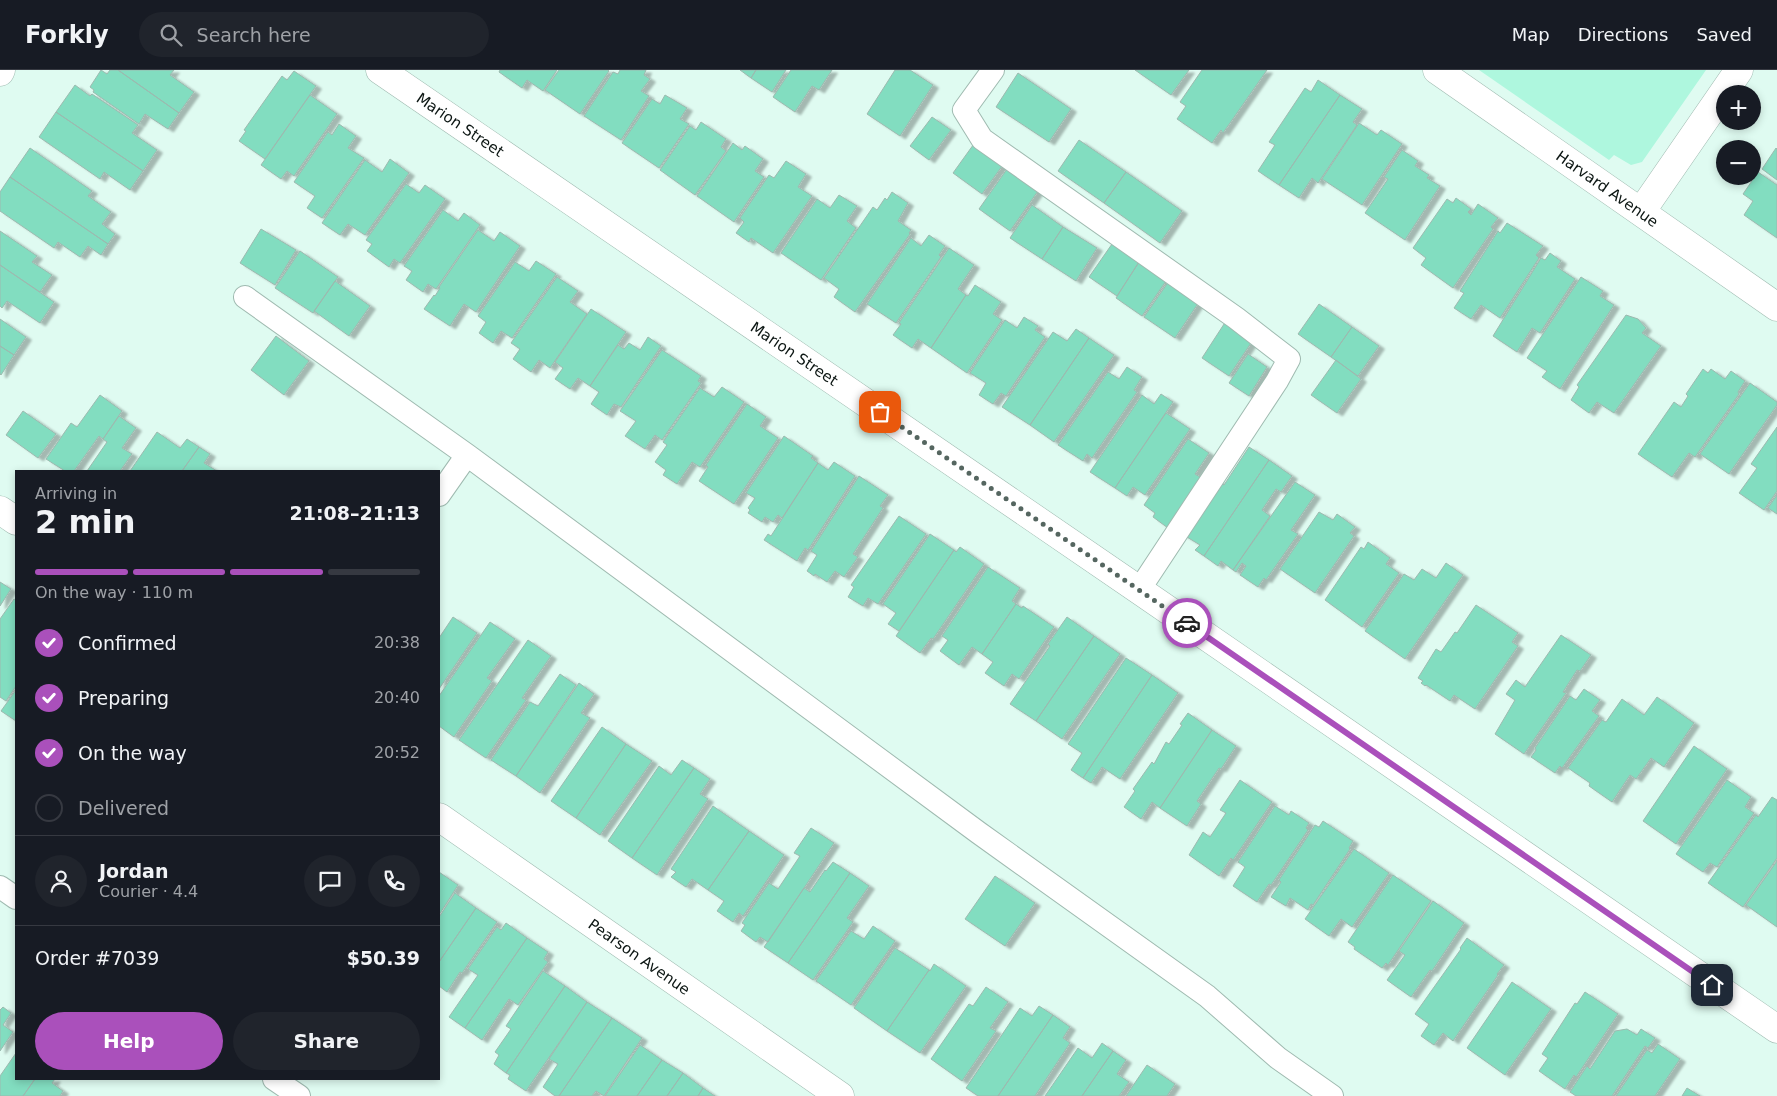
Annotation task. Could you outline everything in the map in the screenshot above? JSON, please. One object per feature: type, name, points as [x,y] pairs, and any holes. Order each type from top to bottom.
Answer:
[{"type":"street","name":"Marion Street","points":[[380,70],[1777,1029]]},
{"type":"street","name":"Harvard Avenue","points":[[1437,70],[1777,307]]},
{"type":"street","points":[[1641,212],[1739,70]]},
{"type":"street","points":[[0,510],[15,520]]},
{"type":"street","name":"Pearson Avenue","points":[[440,818],[840,1096]]},
{"type":"lane","points":[[993,70],[964,110],[982,139],[1236,318],[1289,359],[1277,381],[1139,590]]},
{"type":"lane","points":[[245,297],[467,455],[963,821],[1207,996],[1278,1058],[1332,1096]]},
{"type":"lane","points":[[440,494],[467,455]]},
{"type":"lane","points":[[0,887],[15,897]]},
{"type":"lane","points":[[275,1080],[299,1096]]},
{"type":"green space","points":[[1479,70],[1706,70],[1642,162],[1631,165],[1614,155],[1609,160]]},
{"type":"building","points":[[101,70],[107,74],[110,70],[118,70],[179,113],[168,129],[145,114],[139,124],[93,92],[94,90],[90,87]]},
{"type":"building","points":[[118,70],[174,70],[170,75],[194,92],[179,113]]},
{"type":"building","points":[[500,70],[557,70],[543,91],[527,80],[522,88],[499,72]]},
{"type":"building","points":[[559,70],[609,71],[580,114],[545,90]]},
{"type":"building","points":[[620,70],[646,70],[644,75],[650,79],[641,91],[649,96],[621,140],[584,116],[613,72],[618,74]]},
{"type":"building","points":[[740,70],[756,70],[751,78]]},
{"type":"building","points":[[756,70],[786,70],[772,92],[751,78]]},
{"type":"building","points":[[791,70],[832,70],[819,90],[812,86],[795,112],[773,97]]},
{"type":"building","points":[[895,70],[910,70],[933,85],[900,136],[867,114]]},
{"type":"building","points":[[1135,70],[1189,70],[1171,95]]},
{"type":"building","points":[[1202,70],[1267,70],[1223,133],[1221,130],[1212,143],[1177,119],[1186,106],[1180,102]]},
{"type":"building","points":[[294,71],[316,86],[265,159],[239,141],[246,131],[244,130],[282,76],[287,80]]},
{"type":"building","points":[[1018,73],[1071,109],[1049,142],[996,107]]},
{"type":"building","points":[[1318,80],[1340,95],[1279,185],[1258,171],[1275,145],[1269,142],[1305,88],[1311,92]]},
{"type":"building","points":[[75,85],[90,96],[92,94],[138,125],[132,133],[157,150],[143,171],[56,112]]},
{"type":"building","points":[[310,95],[337,114],[294,176],[287,171],[281,179],[261,165]]},
{"type":"building","points":[[665,95],[687,108],[680,119],[689,124],[659,168],[622,143],[652,99],[660,104]]},
{"type":"building","points":[[1340,95],[1362,109],[1353,122],[1357,125],[1318,183],[1312,178],[1299,198],[1279,185]]},
{"type":"building","points":[[56,112],[143,171],[130,190],[104,172],[100,179],[39,137]]},
{"type":"building","points":[[932,117],[951,130],[929,160],[910,146]]},
{"type":"building","points":[[701,122],[726,139],[721,147],[726,151],[695,195],[660,170],[690,126],[696,130]]},
{"type":"building","points":[[1359,123],[1377,135],[1381,130],[1402,144],[1362,205],[1322,179]]},
{"type":"building","points":[[339,124],[356,136],[348,148],[364,158],[322,218],[307,208],[315,196],[294,182],[328,132],[332,135]]},
{"type":"building","points":[[1079,140],[1126,172],[1104,203],[1058,171]]},
{"type":"building","points":[[976,141],[1005,162],[982,194],[953,173]]},
{"type":"building","points":[[733,143],[742,150],[745,146],[763,159],[755,171],[764,177],[734,222],[697,196]]},
{"type":"building","points":[[30,148],[92,191],[88,196],[111,212],[102,224],[115,234],[108,244],[10,177]]},
{"type":"building","points":[[1777,149],[1777,180],[1762,169]]},
{"type":"building","points":[[1402,150],[1418,161],[1415,166],[1429,175],[1427,178],[1440,186],[1405,240],[1365,213],[1388,179],[1384,177]]},
{"type":"building","points":[[390,159],[409,173],[365,235],[348,224],[340,235],[322,223],[365,160],[382,172]]},
{"type":"building","points":[[786,161],[806,174],[798,187],[812,196],[773,253],[751,238],[749,242],[736,233],[744,222],[740,218],[769,175],[774,178]]},
{"type":"building","points":[[1007,169],[1038,191],[1010,231],[979,209]]},
{"type":"building","points":[[1126,172],[1182,211],[1160,243],[1104,203]]},
{"type":"building","points":[[1761,174],[1777,185],[1777,238],[1744,215],[1753,201],[1743,194],[1749,185],[1761,185]]},
{"type":"building","points":[[10,177],[108,244],[101,255],[88,246],[80,257],[58,242],[54,248],[0,211],[0,192]]},
{"type":"building","points":[[406,184],[419,193],[425,185],[445,199],[400,263],[394,259],[389,267],[367,251],[372,244],[366,240]]},
{"type":"building","points":[[892,192],[908,203],[898,221],[911,230],[910,234],[855,312],[834,297],[839,289],[824,278],[873,207],[877,210],[885,198],[887,200]]},
{"type":"building","points":[[839,195],[857,206],[847,221],[856,228],[821,280],[781,253],[817,199],[830,208]]},
{"type":"building","points":[[1456,198],[1471,209],[1468,212],[1471,215],[1478,204],[1498,218],[1491,227],[1493,229],[1453,288],[1421,265],[1426,258],[1413,248],[1447,199],[1453,203]]},
{"type":"building","points":[[1032,205],[1063,227],[1042,259],[1010,238]]},
{"type":"building","points":[[443,210],[458,221],[464,213],[480,225],[436,289],[428,284],[423,292],[406,280],[412,271],[404,266]]},
{"type":"building","points":[[1507,223],[1543,246],[1536,255],[1539,258],[1500,318],[1481,305],[1471,319],[1454,308],[1464,293],[1460,291],[1498,231],[1500,233]]},
{"type":"building","points":[[1063,227],[1097,248],[1076,281],[1042,259]]},
{"type":"building","points":[[261,229],[296,250],[275,285],[240,263]]},
{"type":"building","points":[[478,230],[494,241],[500,232],[520,246],[476,312],[464,304],[450,326],[424,309],[435,296],[439,287]]},
{"type":"building","points":[[0,231],[37,256],[32,262],[52,275],[40,292],[0,265]]},
{"type":"building","points":[[929,235],[945,246],[939,255],[941,257],[896,323],[867,304],[911,238],[921,246]]},
{"type":"building","points":[[1112,244],[1139,262],[1117,296],[1089,277]]},
{"type":"building","points":[[949,248],[974,265],[958,289],[966,295],[931,348],[918,339],[912,348],[893,335]]},
{"type":"building","points":[[300,251],[338,277],[313,313],[275,288]]},
{"type":"building","points":[[1550,253],[1561,261],[1557,267],[1575,279],[1540,333],[1532,328],[1517,352],[1493,336],[1541,258],[1545,260]]},
{"type":"building","points":[[536,261],[556,274],[512,338],[501,331],[493,343],[479,333],[486,322],[478,316],[515,262],[529,271]]},
{"type":"building","points":[[1139,262],[1166,281],[1142,316],[1116,298]]},
{"type":"building","points":[[0,265],[54,302],[40,323],[7,301],[2,308],[0,306]]},
{"type":"building","points":[[557,277],[578,291],[570,302],[587,314],[550,368],[539,360],[531,372],[513,359],[520,349],[511,343]]},
{"type":"building","points":[[1581,277],[1603,291],[1600,296],[1614,305],[1560,389],[1542,377],[1547,371],[1527,358]]},
{"type":"building","points":[[335,281],[370,306],[349,336],[314,311]]},
{"type":"building","points":[[1169,281],[1199,302],[1175,338],[1144,317]]},
{"type":"building","points":[[975,285],[1001,302],[993,314],[1002,320],[967,373],[931,348],[966,295],[968,296]]},
{"type":"building","points":[[1319,304],[1352,327],[1331,357],[1298,334]]},
{"type":"building","points":[[591,309],[626,332],[590,386],[578,378],[570,389],[555,379],[563,368],[555,362]]},
{"type":"building","points":[[1626,315],[1638,319],[1646,328],[1642,333],[1661,346],[1614,413],[1597,402],[1589,413],[1571,400],[1579,387],[1577,385]]},
{"type":"building","points":[[1024,317],[1038,326],[1035,330],[1045,337],[1006,396],[1001,393],[993,404],[979,395],[986,383],[970,373],[1005,320],[1017,328]]},
{"type":"building","points":[[0,319],[26,337],[14,355],[0,346]]},
{"type":"building","points":[[1226,321],[1253,340],[1229,376],[1202,358]]},
{"type":"building","points":[[1352,327],[1379,346],[1358,376],[1331,357]]},
{"type":"building","points":[[1076,329],[1089,338],[1030,425],[1002,407],[1053,332],[1067,341]]},
{"type":"building","points":[[276,336],[309,361],[284,395],[251,370]]},
{"type":"building","points":[[648,337],[661,346],[621,407],[614,404],[607,415],[591,404],[599,392],[590,386],[618,345],[624,349],[629,343],[640,350]]},
{"type":"building","points":[[1089,338],[1114,355],[1054,442],[1030,425]]},
{"type":"building","points":[[0,346],[14,355],[1,375],[0,374]]},
{"type":"building","points":[[662,350],[701,376],[698,381],[701,383],[662,440],[655,435],[645,449],[625,436],[636,421],[620,411]]},
{"type":"building","points":[[1248,354],[1267,367],[1249,396],[1229,383]]},
{"type":"building","points":[[1336,360],[1361,379],[1337,413],[1311,395]]},
{"type":"building","points":[[1127,367],[1142,377],[1134,390],[1137,392],[1092,458],[1087,454],[1083,461],[1058,445],[1108,372],[1119,379]]},
{"type":"building","points":[[1703,369],[1708,373],[1711,369],[1725,379],[1731,371],[1745,381],[1738,392],[1739,394],[1695,457],[1689,453],[1672,477],[1638,454],[1674,402],[1681,407],[1688,396],[1686,394]]},
{"type":"building","points":[[1750,383],[1777,402],[1777,405],[1729,474],[1700,454]]},
{"type":"building","points":[[722,387],[744,402],[700,467],[692,462],[677,484],[663,475],[666,470],[655,462],[667,445],[663,442],[700,388],[714,397]]},
{"type":"building","points":[[1161,394],[1173,402],[1115,488],[1090,472],[1142,395],[1154,404]]},
{"type":"building","points":[[100,395],[122,411],[103,439],[99,436],[75,470],[63,470],[46,459],[71,423],[77,427]]},
{"type":"building","points":[[747,404],[766,417],[760,426],[778,438],[734,504],[699,481],[708,467],[706,465]]},
{"type":"building","points":[[23,411],[56,434],[38,458],[6,435]]},
{"type":"building","points":[[1166,413],[1190,429],[1145,495],[1133,487],[1127,496],[1115,488]]},
{"type":"building","points":[[119,416],[136,428],[122,448],[132,454],[121,470],[88,470],[107,442],[103,439]]},
{"type":"building","points":[[1777,427],[1777,491],[1764,510],[1739,493],[1757,468],[1751,464]]},
{"type":"building","points":[[157,432],[180,448],[187,439],[199,447],[183,470],[131,470]]},
{"type":"building","points":[[784,436],[813,456],[811,458],[818,463],[782,518],[778,515],[773,522],[765,517],[762,522],[748,513],[750,510],[748,508],[755,498],[746,493]]},
{"type":"building","points":[[1188,439],[1209,453],[1195,474],[1205,480],[1168,528],[1153,517],[1155,513],[1144,505]]},
{"type":"building","points":[[199,447],[210,454],[204,463],[215,470],[183,470]]},
{"type":"building","points":[[1249,447],[1269,460],[1204,556],[1195,550],[1200,545],[1182,534],[1216,479],[1224,485]]},
{"type":"building","points":[[1269,460],[1292,476],[1281,492],[1276,489],[1262,510],[1270,516],[1233,570],[1221,561],[1218,566],[1204,556]]},
{"type":"building","points":[[834,462],[855,476],[808,550],[805,548],[797,561],[764,540],[768,534],[771,536],[818,463],[828,470]]},
{"type":"building","points":[[859,476],[888,495],[880,506],[883,508],[853,554],[858,557],[844,577],[835,571],[827,582],[807,571],[817,555],[811,551]]},
{"type":"building","points":[[1295,482],[1315,495],[1291,530],[1298,534],[1266,580],[1264,578],[1258,587],[1240,575],[1246,566],[1242,563],[1236,572],[1233,570]]},
{"type":"building","points":[[1777,495],[1777,514],[1768,508]]},
{"type":"building","points":[[1319,512],[1333,520],[1337,514],[1355,527],[1350,533],[1354,536],[1315,593],[1280,569]]},
{"type":"building","points":[[899,516],[926,534],[878,604],[868,598],[863,606],[848,597],[854,587],[851,585]]},
{"type":"building","points":[[930,534],[954,550],[899,631],[888,624],[896,613],[883,604]]},
{"type":"building","points":[[1368,542],[1390,558],[1386,564],[1399,573],[1362,627],[1325,600],[1361,547],[1364,549]]},
{"type":"building","points":[[960,547],[984,564],[933,639],[931,638],[920,653],[896,636],[954,550],[956,552]]},
{"type":"building","points":[[1446,563],[1463,575],[1405,659],[1365,631],[1404,574],[1414,580],[1422,569],[1436,578]]},
{"type":"building","points":[[988,567],[1020,588],[1012,601],[1016,604],[982,654],[972,647],[959,665],[940,651],[948,640],[942,636]]},
{"type":"building","points":[[0,582],[11,589],[0,606]]},
{"type":"building","points":[[15,600],[15,688],[6,701],[0,697],[0,619]]},
{"type":"building","points":[[1016,604],[1022,608],[1023,606],[1054,627],[1019,679],[1012,674],[1004,686],[985,673],[993,662],[982,654]]},
{"type":"building","points":[[1476,605],[1518,633],[1512,642],[1518,646],[1475,709],[1454,695],[1450,701],[1425,686],[1421,683],[1423,681],[1418,678],[1436,649],[1441,652]]},
{"type":"building","points":[[453,617],[477,633],[440,688],[440,636]]},
{"type":"building","points":[[1067,617],[1094,636],[1036,721],[1010,704],[1050,646],[1048,644]]},
{"type":"building","points":[[490,622],[515,639],[487,678],[492,681],[454,737],[440,727],[440,695]]},
{"type":"building","points":[[1561,635],[1591,655],[1580,671],[1577,670],[1563,692],[1566,693],[1524,754],[1495,734],[1515,700],[1506,694],[1516,680],[1525,687]]},
{"type":"building","points":[[1094,636],[1120,654],[1062,739],[1036,721]]},
{"type":"building","points":[[528,640],[551,656],[522,698],[526,700],[486,758],[459,740]]},
{"type":"building","points":[[1126,658],[1152,675],[1083,778],[1071,770],[1082,753],[1068,744]]},
{"type":"building","points":[[560,674],[576,685],[516,776],[491,760],[530,702],[538,706]]},
{"type":"building","points":[[1152,675],[1178,693],[1120,779],[1102,767],[1091,783],[1083,778]]},
{"type":"building","points":[[579,683],[594,694],[581,713],[590,718],[540,793],[516,776]]},
{"type":"building","points":[[1584,689],[1600,700],[1592,711],[1599,716],[1562,768],[1560,766],[1555,773],[1531,757],[1570,696],[1576,700]]},
{"type":"building","points":[[15,691],[15,720],[1,711]]},
{"type":"building","points":[[1657,697],[1694,723],[1664,767],[1651,758],[1636,779],[1630,775],[1612,802],[1589,786],[1590,783],[1568,768],[1602,720],[1606,722],[1622,699],[1644,715]]},
{"type":"building","points":[[1188,713],[1212,730],[1160,808],[1152,802],[1141,819],[1124,807],[1135,791],[1133,789],[1152,762],[1154,764],[1166,742],[1169,744]]},
{"type":"building","points":[[602,727],[626,744],[576,818],[551,801]]},
{"type":"building","points":[[1212,730],[1236,746],[1197,801],[1201,804],[1187,826],[1160,808]]},
{"type":"building","points":[[626,744],[652,761],[600,835],[576,818]]},
{"type":"building","points":[[1694,746],[1727,769],[1676,844],[1643,821]]},
{"type":"building","points":[[682,760],[694,768],[632,858],[608,841],[659,766],[671,775]]},
{"type":"building","points":[[694,768],[710,779],[700,794],[708,799],[657,875],[632,858]]},
{"type":"building","points":[[1240,780],[1272,802],[1233,860],[1231,858],[1219,876],[1189,855],[1203,832],[1210,837],[1226,813],[1220,810]]},
{"type":"building","points":[[1727,780],[1751,797],[1745,807],[1754,813],[1717,867],[1710,863],[1703,872],[1676,854]]},
{"type":"building","points":[[1772,797],[1777,800],[1777,858],[1743,907],[1708,883],[1756,815],[1758,817]]},
{"type":"building","points":[[713,806],[749,831],[708,890],[692,879],[686,887],[671,877],[676,872],[671,869]]},
{"type":"building","points":[[1275,806],[1289,815],[1291,811],[1309,823],[1306,828],[1308,830],[1271,885],[1269,884],[1257,902],[1233,886],[1245,867],[1238,862]]},
{"type":"building","points":[[1323,821],[1353,841],[1350,849],[1308,910],[1290,898],[1286,906],[1271,897],[1281,882],[1279,880],[1315,825],[1319,827]]},
{"type":"building","points":[[811,828],[834,843],[768,942],[760,937],[756,942],[741,931],[745,925],[742,923],[769,883],[778,889],[800,856],[794,853]]},
{"type":"building","points":[[749,831],[784,855],[743,916],[739,913],[733,922],[717,911],[724,901],[708,890]]},
{"type":"building","points":[[1354,849],[1389,873],[1352,927],[1341,919],[1329,936],[1305,919]]},
{"type":"building","points":[[1777,861],[1777,927],[1746,905]]},
{"type":"building","points":[[833,862],[850,873],[788,963],[764,947],[804,888],[810,892]]},
{"type":"building","points":[[440,873],[458,885],[440,913]]},
{"type":"building","points":[[850,873],[869,886],[847,918],[853,922],[813,980],[788,963]]},
{"type":"building","points":[[1393,875],[1431,901],[1388,965],[1386,963],[1382,968],[1354,949],[1355,947],[1348,942]]},
{"type":"building","points":[[995,876],[1035,903],[1005,946],[965,919]]},
{"type":"building","points":[[455,893],[476,908],[440,961],[440,916]]},
{"type":"building","points":[[1433,901],[1464,923],[1432,971],[1430,970],[1411,997],[1387,980],[1405,955],[1399,951]]},
{"type":"building","points":[[476,908],[497,922],[447,992],[440,987],[440,961]]},
{"type":"building","points":[[506,923],[527,938],[465,1028],[449,1017],[478,975],[468,969],[497,927],[501,930]]},
{"type":"building","points":[[873,926],[895,941],[851,1005],[816,981],[851,931],[864,939]]},
{"type":"building","points":[[527,938],[548,952],[544,959],[548,962],[518,1005],[509,999],[482,1040],[465,1028]]},
{"type":"building","points":[[1467,938],[1504,965],[1453,1041],[1443,1033],[1434,1045],[1421,1036],[1429,1024],[1415,1014]]},
{"type":"building","points":[[895,948],[929,970],[887,1031],[854,1008]]},
{"type":"building","points":[[934,964],[966,986],[920,1053],[887,1031]]},
{"type":"building","points":[[543,971],[565,986],[506,1073],[494,1064],[499,1055],[495,1052],[511,1029],[506,1026]]},
{"type":"building","points":[[1512,982],[1551,1009],[1505,1075],[1467,1048]]},
{"type":"building","points":[[565,986],[587,1002],[526,1091],[508,1079],[510,1075],[506,1073]]},
{"type":"building","points":[[986,987],[1008,1002],[990,1028],[996,1031],[962,1081],[931,1059],[969,1004],[973,1006]]},
{"type":"building","points":[[1585,992],[1618,1014],[1576,1077],[1574,1075],[1565,1089],[1539,1071],[1548,1058],[1542,1054],[1575,1003],[1577,1004]]},
{"type":"building","points":[[587,1002],[612,1018],[559,1096],[555,1096],[543,1087],[558,1064],[549,1059]]},
{"type":"building","points":[[1039,1006],[1053,1015],[998,1096],[978,1096],[966,1088],[1020,1008],[1032,1016]]},
{"type":"building","points":[[3,1007],[11,1013],[3,1025],[13,1032],[0,1051],[0,1010]]},
{"type":"building","points":[[1053,1015],[1070,1027],[1063,1038],[1070,1043],[1035,1096],[998,1096]]},
{"type":"building","points":[[612,1018],[642,1038],[604,1096],[596,1091],[592,1096],[559,1096]]},
{"type":"building","points":[[1627,1029],[1637,1035],[1641,1029],[1655,1038],[1648,1048],[1645,1046],[1612,1096],[1576,1096],[1570,1092],[1587,1066],[1590,1069],[1615,1031]]},
{"type":"building","points":[[1102,1043],[1113,1051],[1082,1096],[1045,1096],[1078,1048],[1092,1058]]},
{"type":"building","points":[[1658,1044],[1680,1059],[1655,1096],[1616,1096],[1647,1050],[1652,1053]]},
{"type":"building","points":[[640,1045],[662,1060],[637,1096],[605,1096]]},
{"type":"building","points":[[1113,1051],[1126,1060],[1117,1074],[1129,1082],[1119,1096],[1082,1096]]},
{"type":"building","points":[[15,1054],[15,1080],[34,1080],[23,1096],[0,1096],[0,1076]]},
{"type":"building","points":[[662,1060],[683,1073],[667,1096],[637,1096]]},
{"type":"building","points":[[1147,1065],[1175,1084],[1167,1096],[1126,1096]]},
{"type":"building","points":[[683,1073],[703,1088],[698,1096],[667,1096]]},
{"type":"building","points":[[34,1080],[54,1080],[52,1083],[63,1091],[60,1096],[23,1096]]},
{"type":"building","points":[[703,1088],[715,1096],[698,1096]]},
{"type":"building","points":[[1687,1088],[1700,1096],[1682,1096]]},
{"type":"way so far","points":[[880,412],[1187,623]]},
{"type":"route","points":[[1187,623],[1712,985]]}]
